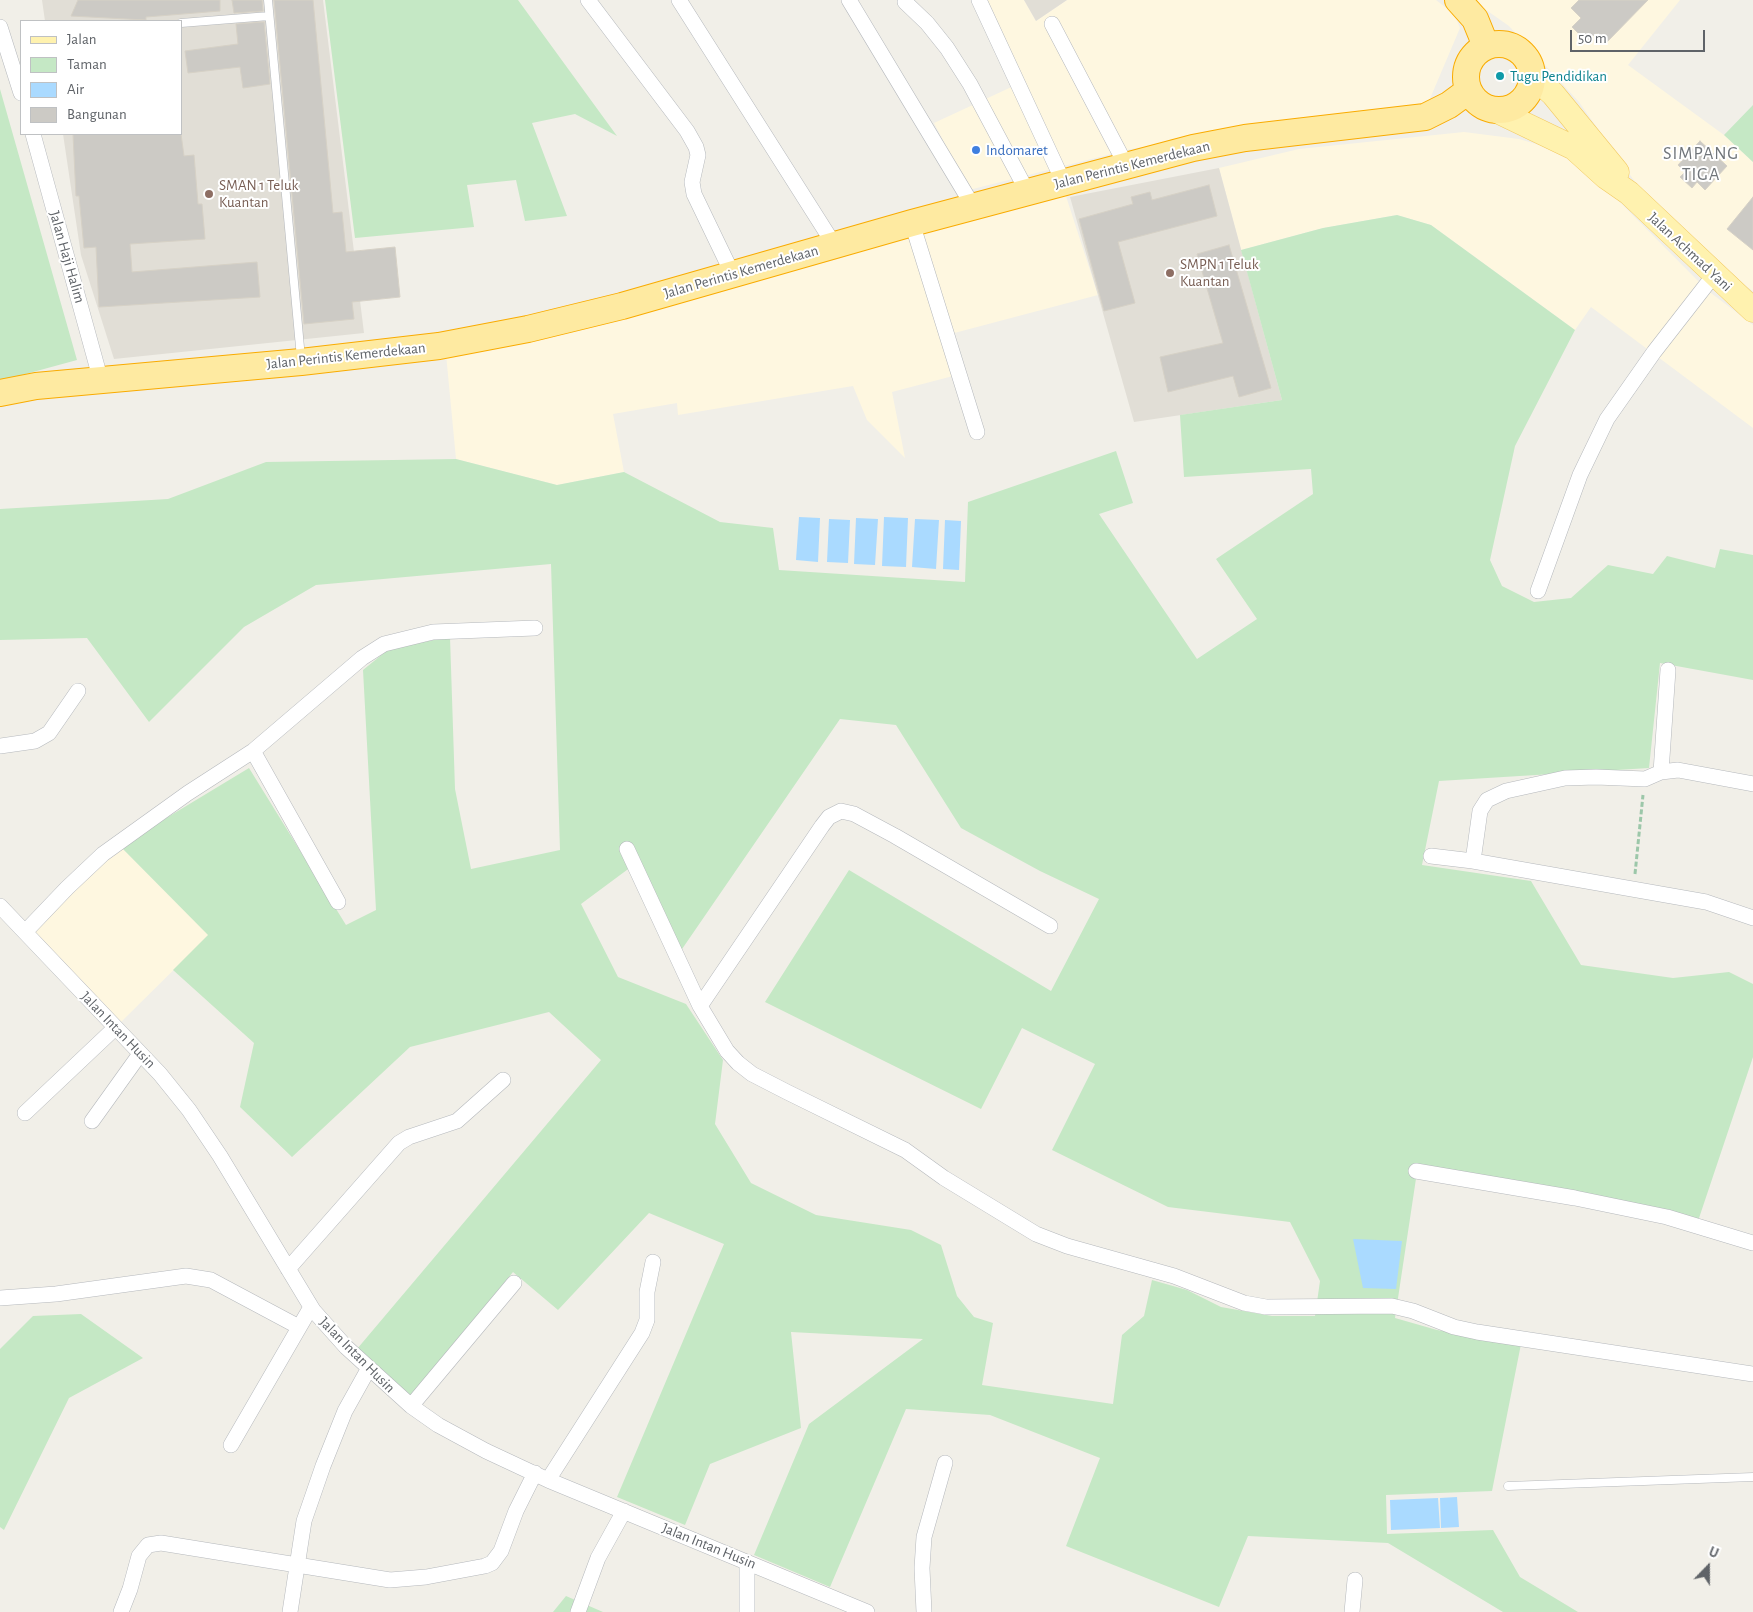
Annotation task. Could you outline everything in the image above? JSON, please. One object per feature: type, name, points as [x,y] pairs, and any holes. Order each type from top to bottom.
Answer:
[{"type":"highway","points":[[1458,0],[1475,19],[1486,46]]},
{"type":"highway","points":[[1496,43],[1517,49],[1525,56],[1533,76],[1531,87],[1518,105],[1508,110],[1497,111],[1480,105],[1468,91],[1465,80],[1470,60],[1486,46],[1496,43]]},
{"type":"highway","name":"Jalan Perintis Kemerdekaan","points":[[0,393],[36,386],[301,362],[439,346],[528,329],[733,275],[1063,181],[1193,148],[1245,138],[1318,131],[1425,117],[1449,105],[1468,91]]},
{"type":"main road","name":"Jalan Achmad Yani","points":[[1533,76],[1553,94],[1615,168],[1629,193]]},
{"type":"main road","name":"Jalan Achmad Yani","points":[[1497,111],[1574,148],[1606,177],[1629,193],[1753,310]]},
{"type":"street","points":[[588,0],[687,131],[696,147],[698,155],[692,182],[694,194],[733,275]]},
{"type":"street","points":[[679,0],[835,246]]},
{"type":"street","points":[[849,0],[973,206]]},
{"type":"street","points":[[979,0],[1063,181]]},
{"type":"street","points":[[905,2],[927,23],[947,48],[970,84],[1027,191]]},
{"type":"street","points":[[1052,24],[1126,165]]},
{"type":"street","points":[[0,27],[20,90]]},
{"type":"street","name":"Jalan Haji Halim","points":[[33,135],[102,381]]},
{"type":"street","points":[[912,223],[977,432]]},
{"type":"street","points":[[1538,591],[1580,476],[1607,419],[1654,352],[1714,275]]},
{"type":"street","points":[[25,932],[67,888],[104,854],[188,793],[253,751],[362,658],[384,644],[433,632],[535,628]]},
{"type":"street","points":[[1661,772],[1668,670]]},
{"type":"street","points":[[0,746],[35,741],[49,733],[78,691]]},
{"type":"street","points":[[253,751],[338,902]]},
{"type":"street","points":[[1473,861],[1480,811],[1487,800],[1493,795],[1565,778],[1644,779],[1661,772],[1678,770],[1753,784]]},
{"type":"street","points":[[700,1006],[822,826],[829,817],[841,811],[854,814],[895,836],[1050,926]]},
{"type":"street","points":[[628,848],[700,1006],[727,1051],[752,1074],[905,1150],[944,1178],[1036,1234],[1067,1246],[1174,1276],[1244,1303],[1266,1306],[1392,1306],[1413,1311],[1454,1327],[1477,1332],[1753,1374]]},
{"type":"street","points":[[1432,856],[1473,861],[1706,902],[1753,918]]},
{"type":"street","name":"Jalan Intan Husin","points":[[0,906],[140,1054],[189,1110],[220,1156],[311,1307],[327,1327],[410,1406],[438,1425],[486,1452],[868,1612]]},
{"type":"street","points":[[25,1113],[115,1028]]},
{"type":"street","points":[[92,1121],[140,1054]]},
{"type":"street","points":[[288,1269],[399,1143],[409,1137],[457,1121],[503,1080]]},
{"type":"street","points":[[1416,1171],[1575,1198],[1667,1217],[1753,1244]]},
{"type":"street","points":[[121,1612],[130,1589],[138,1556],[148,1545],[153,1544],[168,1544],[297,1567],[390,1580],[426,1577],[485,1566],[497,1558],[541,1476],[642,1333],[647,1320],[647,1292],[653,1262]]},
{"type":"street","points":[[0,1298],[56,1294],[186,1276],[211,1280],[300,1327]]},
{"type":"street","points":[[410,1406],[514,1283]]},
{"type":"street","points":[[231,1445],[311,1307]]},
{"type":"street","points":[[290,1612],[304,1521],[345,1411],[369,1368]]},
{"type":"street","points":[[924,1612],[922,1568],[924,1537],[945,1463]]},
{"type":"street","points":[[578,1612],[598,1558],[624,1511]]},
{"type":"street","points":[[747,1562],[747,1612]]},
{"type":"street","points":[[1352,1612],[1356,1580]]},
{"type":"lane","points":[[268,0],[301,362]]},
{"type":"lane","points":[[182,23],[269,16]]},
{"type":"lane","points":[[1508,1486],[1753,1477]]},
{"type":"path","points":[[1634,889],[1644,779]]},
{"type":"shaded area","name":"SMAN 1 Teluk Kuantan","points":[[42,0],[323,0],[364,333],[114,359],[81,255],[63,135],[182,135],[182,20],[45,20]]},
{"type":"shaded area","points":[[981,0],[1024,0],[1036,21],[1067,0],[1436,0],[1454,14],[1460,28],[1429,101],[1421,109],[1266,127],[1131,149],[969,190],[934,123],[1020,83]]},
{"type":"shaded area","points":[[1024,0],[1067,0],[1036,21]]},
{"type":"shaded area","points":[[1472,0],[1680,0],[1628,65],[1724,135],[1753,162],[1753,291],[1736,279],[1640,189],[1579,102],[1509,26]]},
{"type":"shaded area","points":[[1464,132],[1519,139],[1566,153],[1579,161],[1707,290],[1753,325],[1753,428],[1591,307],[1575,330],[1431,225],[1397,215],[1323,228],[1241,250],[1219,168],[1299,149]]},
{"type":"shaded area","name":"SMPN 1 Teluk Kuantan","points":[[1219,168],[1282,400],[1134,422],[1070,197]]},
{"type":"shaded area","points":[[1064,190],[1098,295],[943,336],[953,376],[892,392],[905,458],[867,420],[853,386],[678,415],[677,403],[613,414],[624,472],[557,485],[456,459],[446,354],[571,330],[841,258],[943,222]]},
{"type":"shaded area","points":[[120,846],[209,935],[121,1022],[32,933]]},
{"type":"green space","points":[[325,0],[518,0],[617,136],[575,114],[532,123],[567,216],[525,221],[516,180],[467,185],[474,227],[355,238]]},
{"type":"green space","points":[[0,89],[77,360],[0,381]]},
{"type":"green space","points":[[1753,105],[1753,162],[1724,135]]},
{"type":"green space","points":[[1397,215],[1431,225],[1575,330],[1515,446],[1490,560],[1502,586],[1534,602],[1571,598],[1608,565],[1653,574],[1667,556],[1715,568],[1720,549],[1753,555],[1753,680],[1660,663],[1649,768],[1439,781],[1422,865],[1531,881],[1581,965],[1673,978],[1729,972],[1753,984],[1753,1057],[1695,1230],[1417,1172],[1395,1318],[1437,1330],[1521,1344],[1492,1491],[1386,1495],[1387,1534],[1493,1530],[1520,1577],[1578,1612],[1503,1612],[1388,1543],[1248,1536],[1219,1607],[1066,1546],[1100,1458],[990,1415],[906,1409],[830,1587],[754,1555],[809,1424],[923,1339],[791,1332],[801,1428],[710,1464],[685,1525],[617,1497],[724,1244],[649,1213],[558,1310],[513,1272],[410,1397],[357,1349],[601,1060],[549,1012],[410,1047],[292,1157],[240,1107],[254,1043],[173,970],[208,935],[120,846],[249,768],[346,925],[376,910],[363,670],[390,648],[450,637],[455,789],[471,869],[560,850],[551,564],[316,585],[244,627],[149,722],[87,638],[0,640],[0,509],[168,499],[266,462],[456,459],[557,485],[624,472],[720,522],[773,528],[779,570],[965,582],[968,502],[1116,451],[1133,503],[1099,514],[1197,659],[1257,619],[1216,559],[1313,494],[1311,469],[1184,477],[1180,415],[1282,400],[1241,250],[1323,228]],"holes":[[[840,719],[896,725],[961,828],[1040,871],[1099,899],[1051,991],[849,870],[765,1002],[981,1109],[1022,1028],[1095,1064],[1052,1150],[1168,1207],[1290,1222],[1320,1281],[1315,1316],[1272,1316],[1221,1307],[1187,1290],[1152,1280],[1144,1316],[1122,1335],[1113,1404],[982,1385],[993,1323],[974,1317],[957,1296],[941,1245],[911,1230],[816,1215],[751,1183],[715,1124],[723,1060],[686,1004],[618,977],[581,904],[639,861],[680,952]]]},
{"type":"green space","points":[[81,1314],[143,1358],[69,1398],[4,1530],[0,1527],[0,1349],[33,1316]]},
{"type":"green space","points":[[566,1596],[603,1612],[553,1612]]},
{"type":"water","points":[[799,517],[820,518],[818,562],[796,560]]},
{"type":"water","points":[[884,517],[908,518],[906,567],[882,566]]},
{"type":"water","points":[[856,518],[878,519],[875,565],[854,564]]},
{"type":"water","points":[[829,519],[850,520],[848,563],[827,562]]},
{"type":"water","points":[[915,519],[939,520],[936,569],[912,567]]},
{"type":"water","points":[[945,520],[961,521],[959,570],[943,569]]},
{"type":"water","points":[[1353,1239],[1402,1241],[1396,1289],[1363,1288]]},
{"type":"water","points":[[1457,1497],[1459,1527],[1441,1528],[1440,1498]]},
{"type":"water","points":[[1438,1498],[1440,1528],[1391,1530],[1390,1500]]},
{"type":"building","points":[[78,0],[220,0],[220,11],[146,17],[146,20],[71,16]]},
{"type":"building","points":[[232,0],[262,0],[263,11],[234,13]]},
{"type":"building","points":[[274,0],[313,0],[333,213],[342,212],[346,252],[395,247],[400,297],[352,302],[354,319],[304,324]]},
{"type":"building","points":[[1579,0],[1648,0],[1606,43],[1596,33],[1587,42],[1572,27],[1581,18],[1571,8]]},
{"type":"building","points":[[264,22],[270,84],[243,88],[240,67],[188,73],[185,51],[238,44],[236,24]]},
{"type":"building","points":[[73,135],[181,135],[184,156],[194,155],[198,204],[202,204],[205,239],[130,244],[132,272],[257,262],[260,297],[99,307],[96,247],[84,248],[79,196],[76,196]]},
{"type":"building","points":[[1700,141],[1727,166],[1705,190],[1697,182],[1692,188],[1680,177],[1685,172],[1678,165]]},
{"type":"building","points":[[1209,185],[1217,216],[1118,242],[1135,303],[1104,311],[1079,219],[1133,204],[1131,197],[1150,192],[1152,200]]},
{"type":"building","points":[[1753,197],[1753,250],[1727,229]]},
{"type":"building","points":[[1229,245],[1271,388],[1239,397],[1233,376],[1168,392],[1160,357],[1223,343],[1197,254]]},
{"type":"place","name":"Tugu Pendidikan","points":[[1500,76]]},
{"type":"place","name":"Indomaret","points":[[976,150]]},
{"type":"place","name":"SMAN 1 Teluk Kuantan","points":[[209,194]]},
{"type":"place","name":"SMPN 1 Teluk Kuantan","points":[[1170,273]]},
{"type":"district","name":"SIMPANG TIGA","points":[[1701,164]]}]
